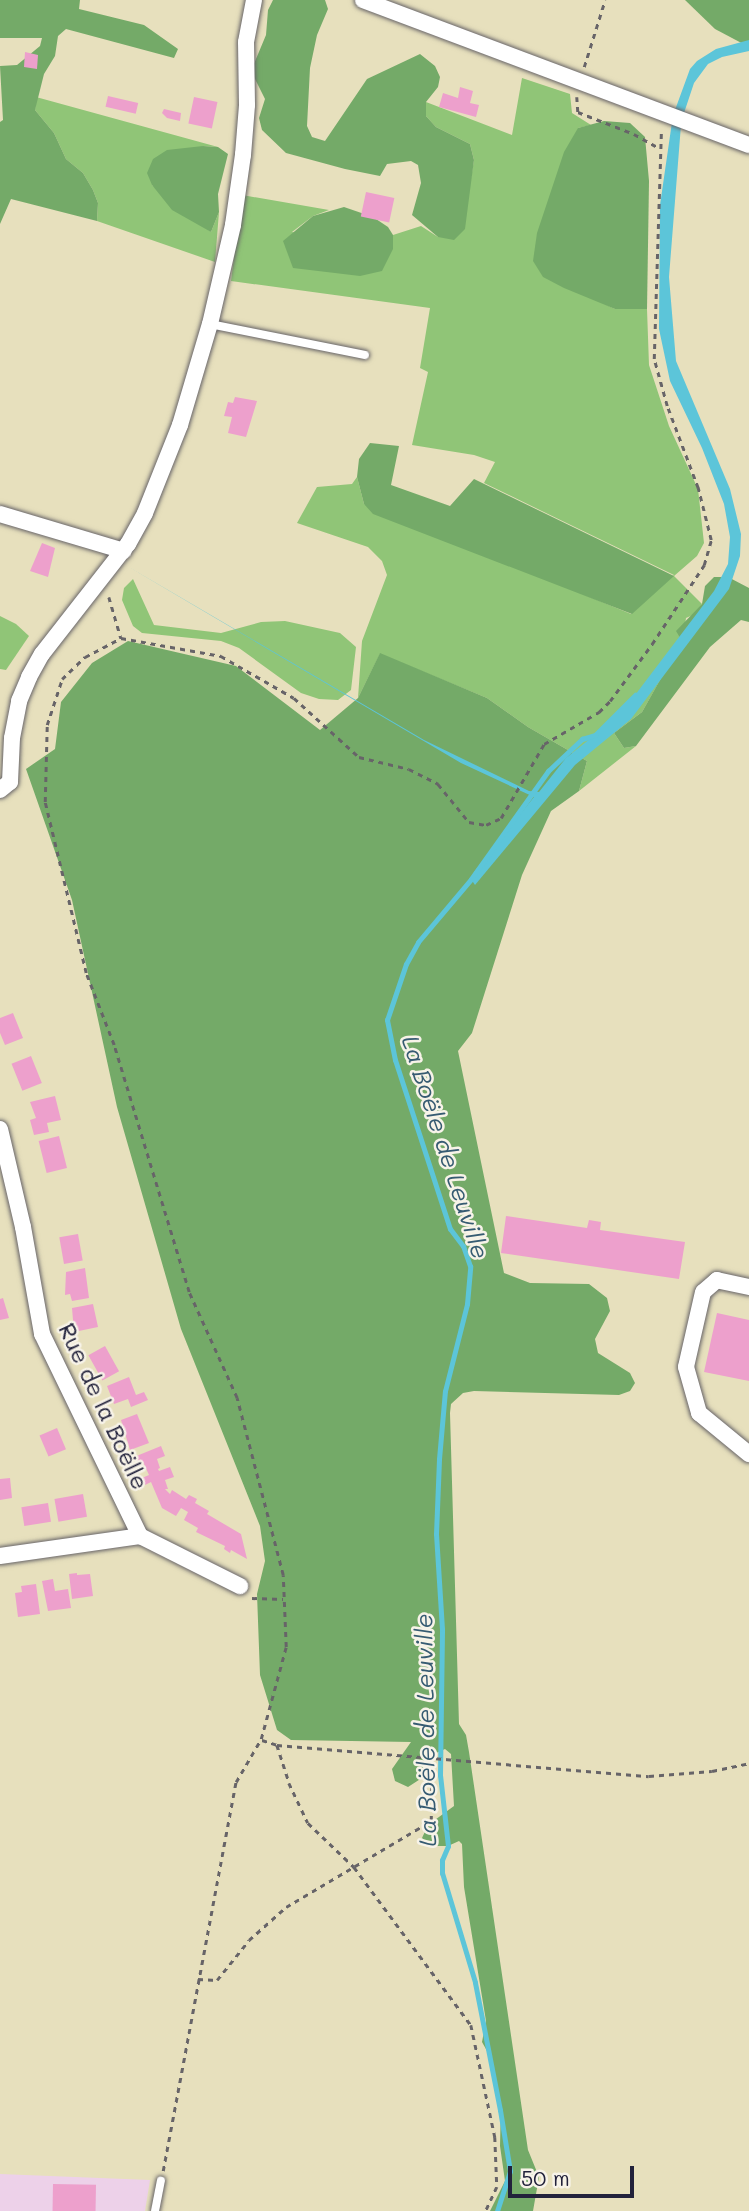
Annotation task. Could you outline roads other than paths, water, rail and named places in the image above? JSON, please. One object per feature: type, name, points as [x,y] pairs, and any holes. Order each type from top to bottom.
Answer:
[{"type":"street","points":[[0,790],[10,782],[12,738],[19,701],[29,677],[42,654],[124,551],[145,513],[180,425],[210,324],[233,225],[247,105],[246,42],[254,0]]},
{"type":"street","points":[[363,0],[749,145]]},
{"type":"street","points":[[0,514],[124,551]]},
{"type":"street","name":"Rue de la Boëlle","points":[[0,1129],[23,1227],[42,1334],[140,1536]]},
{"type":"street","points":[[749,1287],[717,1280],[703,1292],[686,1367],[699,1413],[749,1454]]},
{"type":"street","points":[[0,1556],[140,1536],[240,1586]]},
{"type":"lane","points":[[210,324],[365,355]]},
{"type":"lane","points":[[155,2211],[161,2181]]},
{"type":"water","points":[[749,40],[749,51],[722,57],[708,64],[694,83],[684,113],[675,110],[690,69],[697,61],[716,49]]},
{"type":"water","points":[[672,122],[681,125],[669,277],[676,361],[730,489],[741,534],[740,556],[729,589],[631,719],[575,765],[475,885],[471,879],[474,872],[534,797],[461,763],[122,563],[424,740],[529,791],[539,792],[566,758],[611,722],[629,703],[714,591],[728,564],[730,537],[724,504],[702,448],[670,381],[659,329],[660,205]]},
{"type":"waterway","name":"La Boële de Leuville","points":[[497,2211],[510,2171],[475,1982],[442,1873],[442,1860],[448,1846],[440,1775],[442,1629],[436,1534],[439,1459],[445,1391],[467,1304],[470,1266],[463,1246],[450,1229],[395,1060],[387,1020],[406,964],[418,942],[471,879],[548,771],[582,739],[595,735],[635,695]]}]
